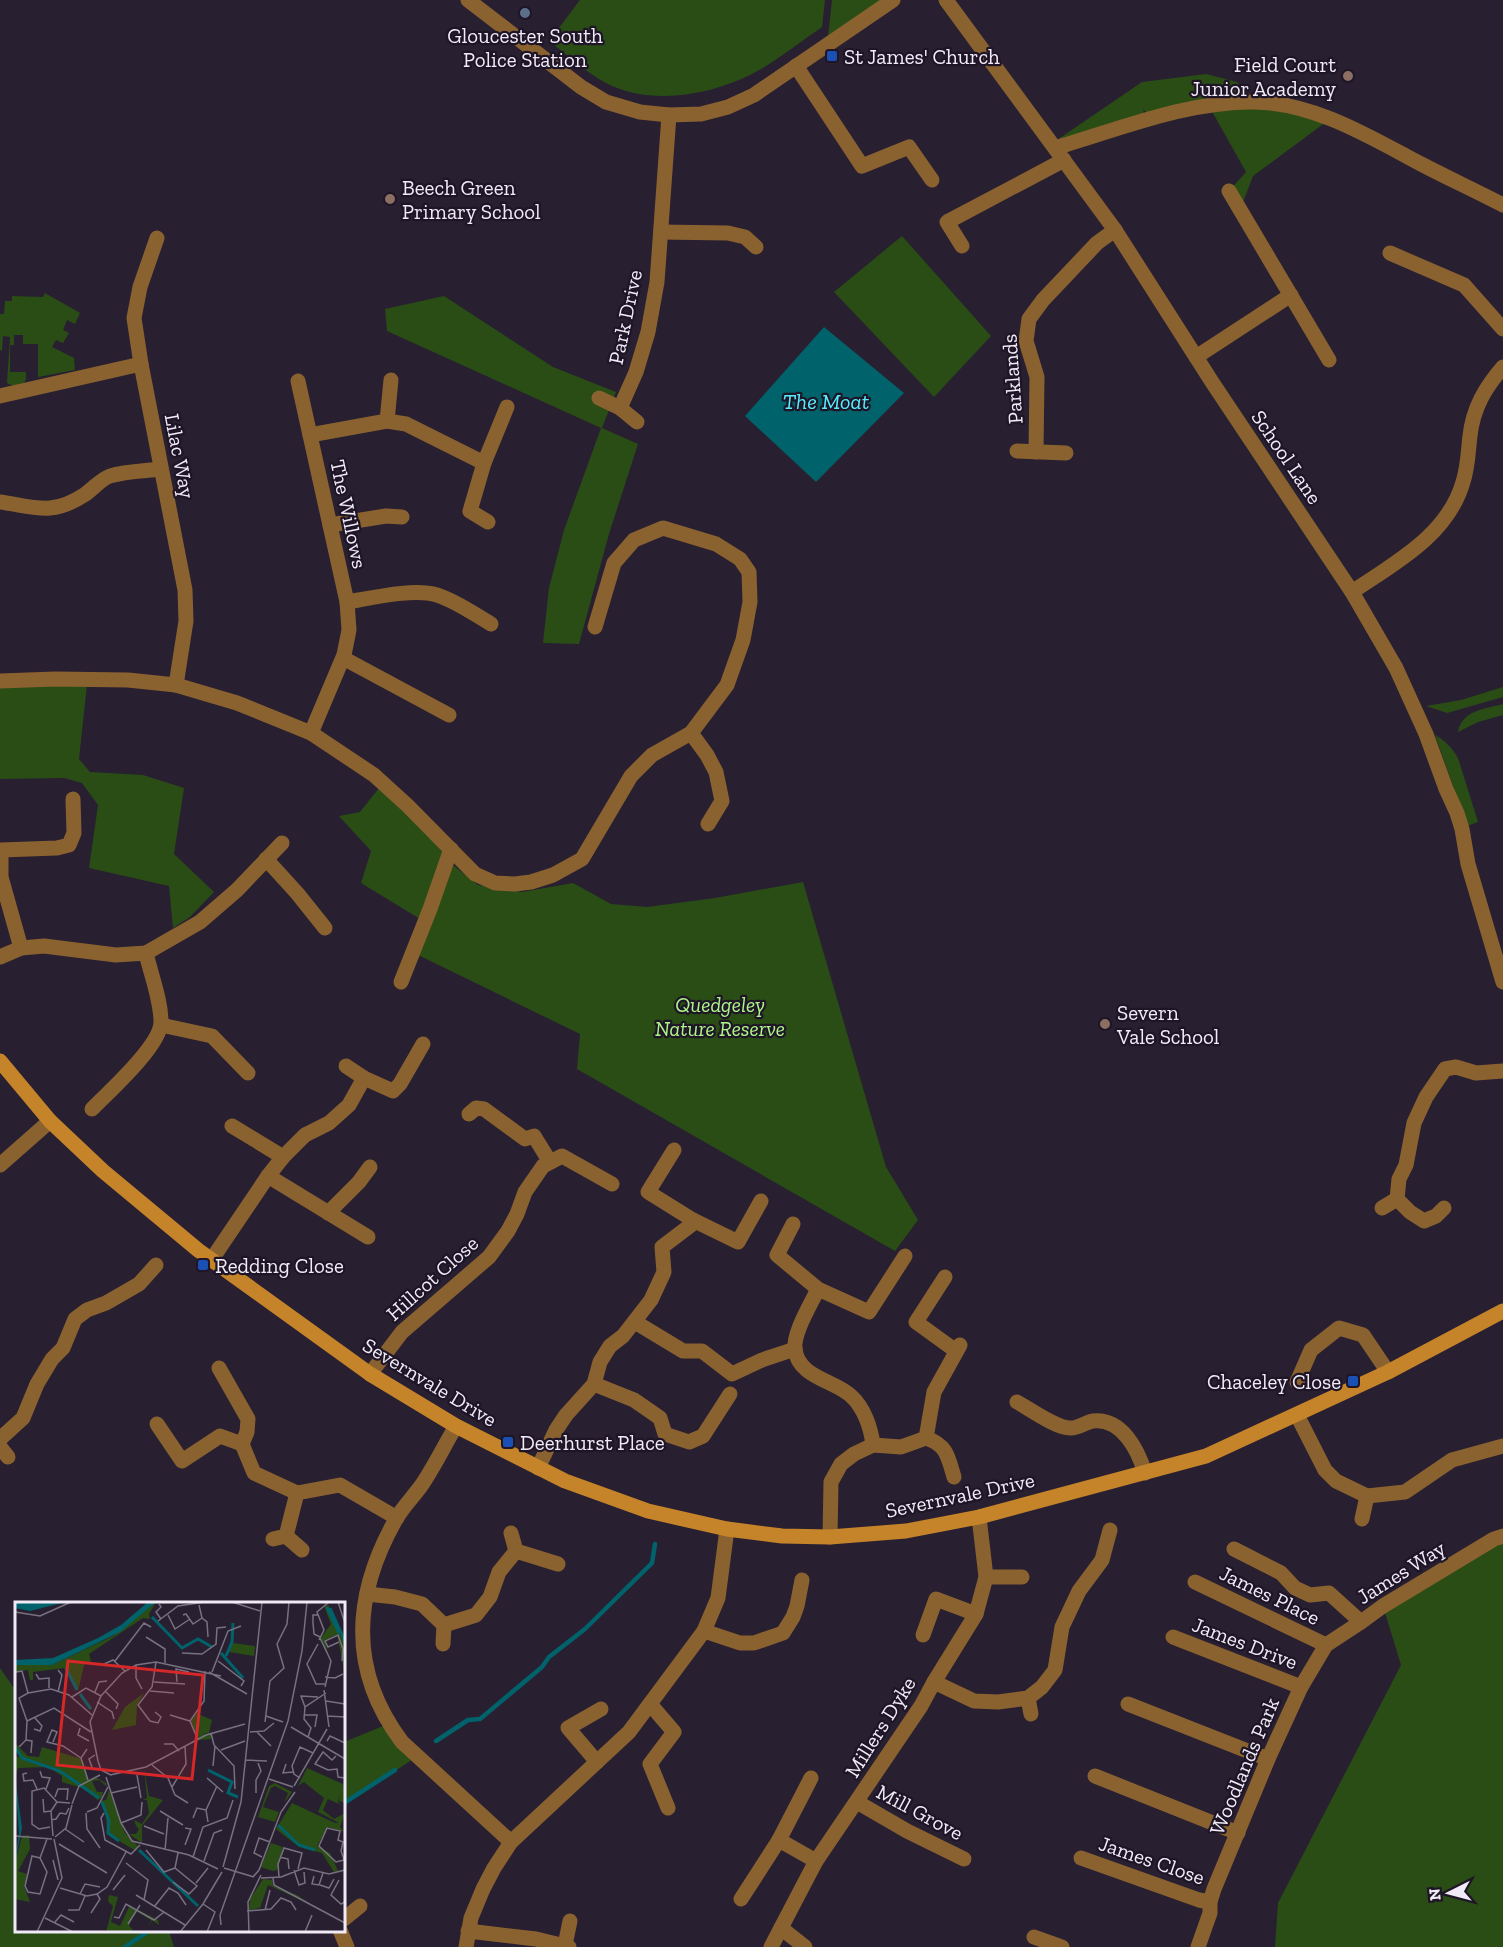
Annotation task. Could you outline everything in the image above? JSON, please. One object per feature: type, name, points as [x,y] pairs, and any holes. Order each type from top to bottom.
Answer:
[{"type":"street","points":[[468,0],[581,87],[606,102],[640,112],[669,115],[701,114],[728,107],[754,95],[893,0]]},
{"type":"street","name":"School Lane","points":[[946,0],[1115,230],[1352,592],[1396,668],[1426,734],[1460,821],[1468,864],[1503,982]]},
{"type":"street","points":[[796,66],[862,166],[909,147],[932,180]]},
{"type":"street","points":[[962,246],[947,222],[1060,154],[1166,115],[1216,104],[1256,102],[1299,108],[1340,123],[1503,205]]},
{"type":"street","name":"Park Drive","points":[[620,408],[636,372],[648,332],[657,282],[669,115]]},
{"type":"street","points":[[1229,191],[1329,360]]},
{"type":"street","name":"Parklands","points":[[1036,452],[1037,377],[1026,341],[1029,319],[1043,300],[1097,243],[1115,230]]},
{"type":"street","points":[[661,231],[728,233],[745,237],[756,247]]},
{"type":"street","name":"Lilac Way","points":[[157,238],[140,287],[134,318],[185,590],[186,621],[176,685]]},
{"type":"street","points":[[1390,253],[1464,285],[1503,329]]},
{"type":"street","points":[[1196,357],[1291,296]]},
{"type":"street","points":[[0,396],[141,364]]},
{"type":"street","points":[[1352,592],[1413,550],[1441,524],[1454,504],[1463,483],[1468,461],[1470,434],[1486,387],[1503,367]]},
{"type":"street","points":[[387,421],[391,380]]},
{"type":"street","name":"The Willows","points":[[298,381],[347,602],[348,630],[343,658],[310,732]]},
{"type":"street","points":[[598,398],[620,408],[638,422]]},
{"type":"street","points":[[488,522],[470,511],[484,464],[507,407]]},
{"type":"street","name":"The Willows","points":[[310,435],[387,421],[406,424],[484,464]]},
{"type":"street","name":"Parklands","points":[[1017,451],[1066,453]]},
{"type":"street","points":[[0,502],[36,509],[54,508],[85,494],[108,476],[161,469]]},
{"type":"street","points":[[330,525],[386,516],[402,517]]},
{"type":"street","points":[[0,681],[93,679],[176,685],[237,703],[310,732],[374,775],[475,874],[495,884],[515,884],[553,875],[582,859],[631,776],[652,755],[691,733],[727,685],[743,640],[750,602],[749,572],[740,559],[716,544],[663,528],[634,540],[614,563],[595,627]]},
{"type":"street","name":"The Willows","points":[[347,602],[418,592],[435,594],[452,601],[491,624]]},
{"type":"street","points":[[343,658],[449,715]]},
{"type":"street","points":[[691,733],[716,772],[722,801],[708,824]]},
{"type":"street","points":[[21,948],[1,877],[0,850],[57,848],[69,845],[74,833],[73,799]]},
{"type":"street","points":[[0,957],[21,948],[44,946],[116,955],[146,953],[200,922],[237,890],[282,843]]},
{"type":"street","points":[[401,982],[451,849]]},
{"type":"street","points":[[266,859],[325,928]]},
{"type":"street","points":[[92,1108],[145,1055],[161,1025],[160,1009],[146,953]]},
{"type":"street","points":[[161,1025],[212,1036],[248,1073]]},
{"type":"street","points":[[346,1066],[364,1078],[393,1091],[400,1084],[423,1044]]},
{"type":"street","name":"Severnvale Drive","points":[[0,1061],[50,1121],[103,1171],[212,1259],[370,1374],[456,1426],[566,1481],[648,1511],[727,1529],[782,1536],[830,1537],[906,1531],[979,1517],[1206,1456],[1388,1372],[1502,1310]]},
{"type":"street","points":[[1444,1208],[1436,1216],[1424,1221],[1410,1212],[1397,1198],[1399,1179],[1406,1165],[1414,1123],[1426,1097],[1445,1069],[1456,1067],[1476,1073],[1503,1071]]},
{"type":"street","points":[[212,1259],[283,1157],[305,1136],[328,1124],[349,1105],[364,1078]]},
{"type":"street","points":[[469,1114],[476,1108],[484,1109],[525,1139],[534,1136],[556,1159],[612,1184]]},
{"type":"street","points":[[0,1165],[50,1121]]},
{"type":"street","points":[[232,1126],[283,1157]]},
{"type":"street","points":[[674,1150],[648,1192],[692,1222],[738,1242],[761,1201]]},
{"type":"street","name":"Hillcot Close","points":[[370,1374],[402,1332],[489,1257],[508,1231],[525,1191],[543,1166],[556,1159]]},
{"type":"street","points":[[328,1213],[359,1182],[370,1167]]},
{"type":"street","points":[[268,1176],[368,1237]]},
{"type":"street","points":[[1382,1208],[1397,1198]]},
{"type":"street","points":[[538,1468],[556,1430],[566,1415],[594,1384],[600,1362],[610,1346],[623,1336],[651,1300],[664,1272],[662,1247],[692,1222]]},
{"type":"street","points":[[793,1224],[777,1255],[818,1289],[869,1312],[904,1256]]},
{"type":"street","points":[[0,1439],[23,1418],[37,1384],[52,1359],[70,1351],[75,1319],[87,1310],[106,1303],[139,1284],[156,1265]]},
{"type":"street","points":[[926,1438],[933,1392],[958,1348],[916,1322],[945,1277]]},
{"type":"street","points":[[818,1289],[797,1335],[795,1350],[807,1371],[850,1395],[860,1407],[871,1431],[873,1445]]},
{"type":"street","points":[[1297,1382],[1311,1350],[1340,1321],[1363,1335],[1388,1372]]},
{"type":"street","points":[[635,1322],[683,1351],[702,1351],[732,1374],[762,1360],[795,1350]]},
{"type":"street","points":[[219,1368],[248,1419],[247,1432],[242,1444],[254,1473],[297,1493],[340,1485],[397,1518]]},
{"type":"street","points":[[594,1384],[634,1400],[660,1418],[665,1434],[689,1442],[703,1436],[730,1394]]},
{"type":"street","points":[[1017,1402],[1061,1426],[1071,1428],[1095,1421],[1114,1425],[1125,1435],[1141,1457],[1145,1473]]},
{"type":"street","points":[[1297,1415],[1325,1470],[1336,1481],[1367,1496],[1405,1492],[1452,1460],[1503,1446]]},
{"type":"street","points":[[157,1424],[182,1461],[219,1436],[242,1444]]},
{"type":"street","points":[[456,1426],[422,1484],[397,1518],[375,1566],[367,1594],[363,1621],[363,1648],[372,1689],[388,1724],[402,1742],[511,1842]]},
{"type":"street","points":[[830,1537],[831,1482],[841,1464],[854,1454],[873,1445],[901,1447],[926,1438],[937,1442],[945,1451],[954,1477]]},
{"type":"street","points":[[297,1493],[279,1538],[302,1550]]},
{"type":"street","points":[[1362,1519],[1367,1496]]},
{"type":"street","name":"Millers Dyke","points":[[771,1947],[816,1861],[921,1706],[933,1682],[976,1614],[986,1577],[979,1517]]},
{"type":"street","points":[[466,1947],[468,1931],[483,1889],[511,1842],[628,1732],[704,1631],[718,1598],[727,1529]]},
{"type":"street","points":[[933,1682],[974,1701],[998,1702],[1028,1698],[1042,1687],[1055,1670],[1062,1627],[1079,1591],[1102,1560],[1110,1530]]},
{"type":"street","points":[[511,1533],[516,1551]]},
{"type":"street","name":"James Way","points":[[1234,1549],[1281,1572],[1294,1588],[1310,1595],[1329,1593],[1361,1622],[1454,1563],[1503,1536]]},
{"type":"street","points":[[444,1625],[476,1615],[490,1596],[499,1572],[516,1551]]},
{"type":"street","points":[[516,1551],[558,1564]]},
{"type":"street","points":[[986,1577],[1022,1577]]},
{"type":"street","points":[[704,1631],[740,1643],[788,1639],[802,1580]]},
{"type":"street","name":"James Place","points":[[1195,1582],[1326,1645]]},
{"type":"street","points":[[923,1635],[938,1592],[976,1614]]},
{"type":"street","points":[[367,1594],[395,1597],[422,1604],[444,1625],[443,1644]]},
{"type":"street","name":"Woodlands Park","points":[[1198,1947],[1210,1913],[1210,1902],[1214,1889],[1268,1758],[1301,1687],[1326,1645],[1361,1622]]},
{"type":"street","name":"James Drive","points":[[1173,1637],[1301,1687]]},
{"type":"street","points":[[1028,1698],[1032,1714]]},
{"type":"street","points":[[650,1704],[680,1732],[650,1764],[668,1808]]},
{"type":"street","points":[[1128,1704],[1268,1758]]},
{"type":"street","points":[[597,1762],[568,1728],[601,1709]]},
{"type":"street","points":[[1095,1776],[1238,1833]]},
{"type":"street","name":"Millers Dyke","points":[[741,1899],[779,1840],[811,1778]]},
{"type":"street","name":"Mill Grove","points":[[857,1802],[907,1831],[965,1860]]},
{"type":"street","points":[[779,1840],[816,1861]]},
{"type":"street","name":"James Close","points":[[1081,1858],[1210,1902]]},
{"type":"street","points":[[345,1918],[360,1906]]},
{"type":"street","points":[[468,1931],[536,1939],[567,1946],[570,1921]]},
{"type":"street","points":[[781,1928],[805,1947]]},
{"type":"street","points":[[341,1932],[347,1947]]},
{"type":"street","points":[[1035,1937],[1062,1947]]},
{"type":"green space","points":[[580,0],[825,0],[822,27],[759,70],[733,82],[697,93],[658,96],[639,94],[604,82],[549,41]]},
{"type":"green space","points":[[832,0],[893,0],[827,46]]},
{"type":"green space","points":[[1206,74],[1237,82],[1249,94],[1146,113],[1143,108],[1145,118],[1057,140],[1142,82]]},
{"type":"green space","points":[[1256,102],[1330,119],[1253,176],[1240,210],[1229,191],[1246,172],[1209,106]]},
{"type":"green space","points":[[902,236],[991,336],[934,397],[834,292]]},
{"type":"green space","points":[[45,293],[80,313],[75,324],[67,320],[63,330],[69,333],[63,343],[56,340],[52,347],[74,358],[75,370],[38,377],[38,344],[23,344],[23,335],[14,335],[14,345],[10,345],[10,372],[26,372],[26,379],[24,383],[13,386],[7,383],[10,337],[3,336],[2,351],[0,350],[0,314],[4,314],[5,301],[12,301],[12,296],[43,297]]},
{"type":"green space","points":[[444,296],[553,367],[616,392],[602,428],[638,444],[609,534],[579,644],[543,643],[549,588],[564,530],[601,428],[387,331],[385,309]]},
{"type":"green space","points":[[88,675],[79,759],[90,772],[143,775],[184,788],[174,854],[214,892],[190,917],[173,928],[169,886],[89,868],[98,805],[82,783],[64,778],[0,779],[0,682]]},
{"type":"green space","points":[[1503,687],[1503,697],[1447,713],[1426,706],[1461,700]]},
{"type":"green space","points":[[1503,704],[1503,715],[1478,722],[1458,732],[1460,725],[1469,715]]},
{"type":"green space","points":[[1435,735],[1448,745],[1458,758],[1478,822],[1467,826]]},
{"type":"green space","points":[[383,783],[451,849],[425,922],[361,883],[371,851],[339,816],[360,812]]},
{"type":"green space","name":"Quedgeley Nature Reserve","points":[[453,865],[478,885],[522,892],[573,883],[611,904],[647,907],[715,898],[803,882],[886,1167],[918,1220],[895,1251],[577,1069],[580,1034],[418,955]]},
{"type":"green space","points":[[1503,1536],[1503,1947],[1275,1947],[1278,1903],[1401,1665],[1383,1606]]},
{"type":"green space","points":[[0,1668],[15,1690],[15,1932],[169,1932],[174,1947],[0,1947]]},
{"type":"green space","points":[[388,1724],[418,1756],[345,1803],[345,1742]]},
{"type":"water","name":"The Moat","points":[[824,327],[904,393],[816,482],[745,416]]},
{"type":"waterway","points":[[436,1741],[468,1720],[480,1719],[542,1667],[549,1657],[585,1629],[652,1563],[655,1544]]},
{"type":"waterway","points":[[345,1802],[395,1770]]},
{"type":"waterway","points":[[125,1947],[147,1932]]},
{"type":"place","name":"Gloucester South Police Station","points":[[525,13]]},
{"type":"place","name":"St James' Church","points":[[832,56]]},
{"type":"place","name":"Field Court Junior Academy","points":[[1348,76]]},
{"type":"place","name":"Beech Green Primary School","points":[[390,199]]},
{"type":"place","name":"Severn Vale School","points":[[1105,1024]]},
{"type":"place","name":"Redding Close","points":[[203,1265]]},
{"type":"place","name":"Chaceley Close","points":[[1353,1381]]},
{"type":"place","name":"Deerhurst Place","points":[[508,1442]]}]
